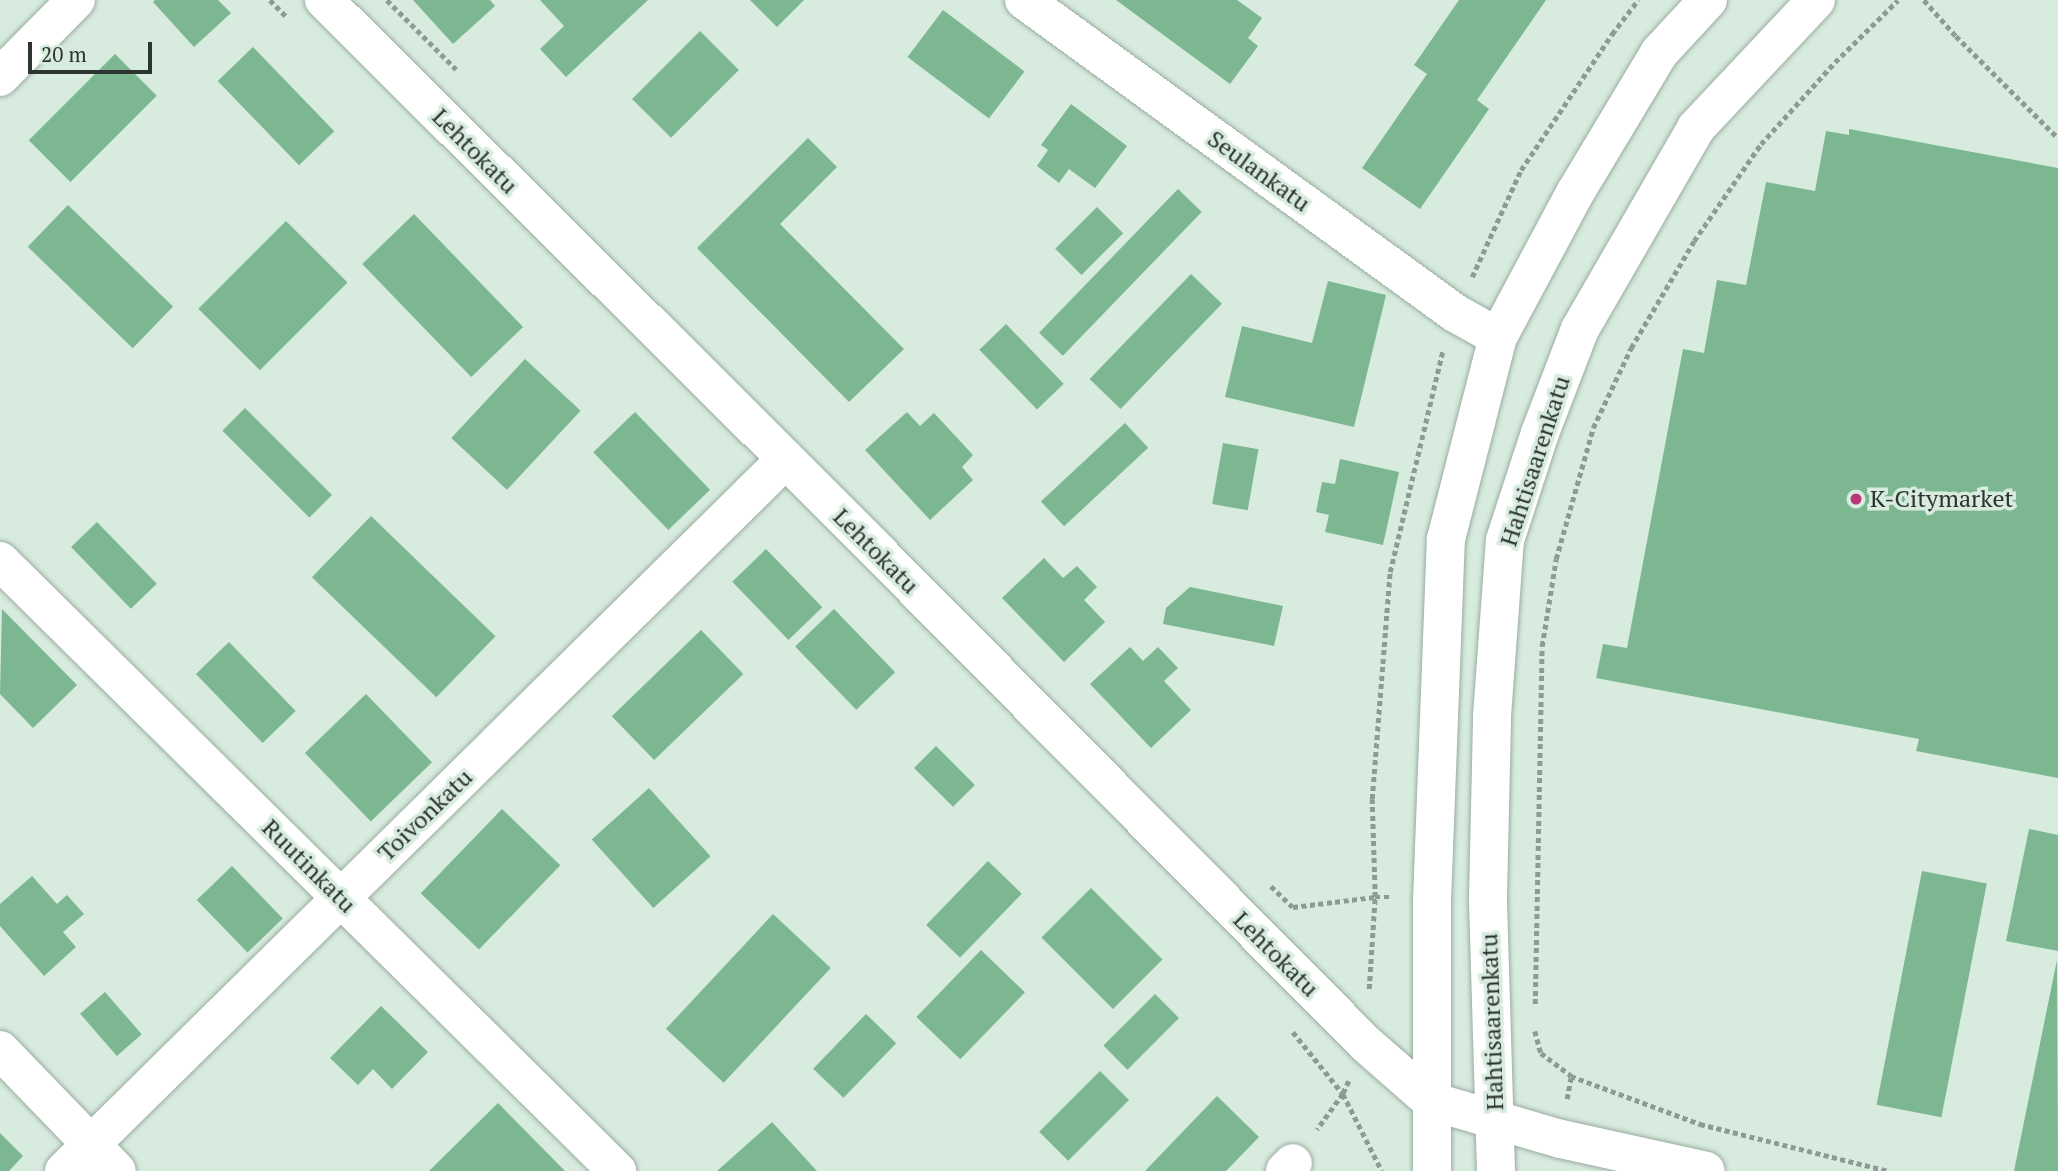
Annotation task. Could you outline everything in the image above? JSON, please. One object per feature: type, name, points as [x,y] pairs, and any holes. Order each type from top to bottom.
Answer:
[{"type":"street","points":[[0,77],[76,0]]},
{"type":"street","name":"Lehtokatu","points":[[324,0],[786,459],[1366,1044],[1431,1101]]},
{"type":"street","name":"Seulankatu","points":[[1024,0],[1455,313],[1497,337]]},
{"type":"street","points":[[1432,1171],[1432,900],[1446,539],[1497,337],[1575,193],[1659,53],[1708,0]]},
{"type":"street","name":"Hahtisaarenkatu","points":[[1496,1171],[1488,897],[1492,716],[1505,540],[1540,433],[1580,329],[1696,128],[1816,0]]},
{"type":"street","name":"Toivonkatu","points":[[64,1171],[786,459]]},
{"type":"street","name":"Ruutinkatu","points":[[0,561],[617,1171]]},
{"type":"street","points":[[0,1050],[117,1171]]},
{"type":"street","points":[[1431,1101],[1561,1139],[1706,1171]]},
{"type":"path","points":[[387,0],[463,77]]},
{"type":"path","points":[[1535,1008],[1542,646],[1556,559],[1592,428],[1631,348],[1694,241],[1761,144],[1835,62],[1898,0]]},
{"type":"path","points":[[1924,0],[1956,36],[2058,138]]},
{"type":"path","points":[[1263,878],[1293,907],[1375,897],[1432,900]]},
{"type":"path","points":[[1488,897],[1536,897]]},
{"type":"path","points":[[1535,1020],[1541,1053],[1571,1076],[1700,1124],[1888,1171]]},
{"type":"building","points":[[218,0],[231,13],[194,47],[153,2]]},
{"type":"building","points":[[413,0],[490,0],[495,6],[453,44]]},
{"type":"building","points":[[540,0],[648,0],[566,77],[540,49],[564,26]]},
{"type":"building","points":[[750,0],[804,0],[777,27]]},
{"type":"building","points":[[1116,0],[1237,0],[1262,18],[1248,38],[1258,46],[1230,84]]},
{"type":"building","points":[[1459,0],[1546,0],[1477,100],[1489,109],[1420,209],[1362,168],[1427,74],[1414,65]]},
{"type":"building","points":[[943,10],[1024,71],[989,119],[907,57]]},
{"type":"building","points":[[700,31],[739,70],[671,138],[632,99]]},
{"type":"building","points":[[253,47],[334,131],[299,165],[218,81]]},
{"type":"building","points":[[115,54],[157,96],[70,182],[29,140]]},
{"type":"building","points":[[1071,104],[1127,146],[1095,188],[1069,169],[1059,183],[1037,166],[1048,150],[1041,145]]},
{"type":"building","name":"K-Citymarket","points":[[1849,129],[2058,168],[2058,778],[1916,751],[1919,739],[1596,678],[1603,644],[1627,648],[1683,349],[1704,353],[1717,280],[1746,285],[1766,182],[1815,191],[1826,131],[1849,135]]},
{"type":"building","points":[[808,138],[837,167],[780,224],[904,349],[849,402],[697,248]]},
{"type":"building","points":[[1178,189],[1202,212],[1063,356],[1039,333]]},
{"type":"building","points":[[68,205],[173,306],[133,348],[28,247]]},
{"type":"building","points":[[1097,207],[1123,233],[1081,275],[1055,249]]},
{"type":"building","points":[[414,214],[523,327],[471,377],[362,264]]},
{"type":"building","points":[[286,221],[348,283],[260,370],[198,309]]},
{"type":"building","points":[[1191,274],[1222,304],[1121,409],[1090,379]]},
{"type":"building","points":[[1328,281],[1386,295],[1354,427],[1225,397],[1242,326],[1312,343]]},
{"type":"building","points":[[1006,324],[1064,384],[1037,409],[979,350]]},
{"type":"building","points":[[525,359],[581,411],[507,490],[451,438]]},
{"type":"building","points":[[245,408],[332,495],[309,518],[222,431]]},
{"type":"building","points":[[635,412],[710,490],[668,530],[593,452]]},
{"type":"building","points":[[907,412],[920,426],[934,413],[973,455],[962,467],[973,480],[930,520],[865,450]]},
{"type":"building","points":[[1125,423],[1148,448],[1064,526],[1041,501]]},
{"type":"building","points":[[1223,443],[1258,449],[1248,510],[1212,504]]},
{"type":"building","points":[[1340,459],[1399,472],[1383,545],[1325,532],[1329,515],[1316,512],[1322,482],[1335,484]]},
{"type":"building","points":[[371,516],[495,636],[436,697],[312,577]]},
{"type":"building","points":[[97,522],[157,584],[131,609],[71,547]]},
{"type":"building","points":[[766,549],[822,607],[788,640],[732,582]]},
{"type":"building","points":[[1044,558],[1063,578],[1077,566],[1097,587],[1084,600],[1105,622],[1064,662],[1002,598]]},
{"type":"building","points":[[1190,587],[1283,606],[1274,646],[1163,624],[1166,608]]},
{"type":"building","points":[[2,609],[77,685],[33,728],[0,694]]},
{"type":"building","points":[[834,609],[895,672],[856,710],[795,647]]},
{"type":"building","points":[[701,630],[743,674],[654,760],[612,716]]},
{"type":"building","points":[[229,642],[296,711],[263,743],[196,674]]},
{"type":"building","points":[[1130,647],[1143,661],[1158,647],[1178,668],[1164,681],[1191,710],[1151,748],[1090,684]]},
{"type":"building","points":[[366,694],[432,762],[371,821],[305,753]]},
{"type":"building","points":[[936,746],[975,785],[953,807],[914,768]]},
{"type":"building","points":[[649,788],[711,856],[653,908],[592,840]]},
{"type":"building","points":[[502,809],[560,865],[479,949],[421,893]]},
{"type":"building","points":[[2029,829],[2058,835],[2058,951],[2006,941]]},
{"type":"building","points":[[988,861],[1022,894],[960,958],[926,925]]},
{"type":"building","points":[[232,866],[283,919],[247,953],[197,900]]},
{"type":"building","points":[[1922,871],[1987,884],[1941,1117],[1877,1105]]},
{"type":"building","points":[[32,876],[57,904],[67,895],[84,914],[63,932],[76,947],[44,976],[0,926],[0,904]]},
{"type":"building","points":[[1091,888],[1162,959],[1113,1009],[1042,937]]},
{"type":"building","points":[[773,914],[831,968],[724,1083],[666,1029]]},
{"type":"building","points":[[981,950],[1025,992],[960,1059],[916,1017]]},
{"type":"building","points":[[2057,960],[2058,1171],[2014,1171]]},
{"type":"building","points":[[105,992],[142,1034],[117,1056],[80,1014]]},
{"type":"building","points":[[1155,994],[1179,1018],[1127,1070],[1103,1046]]},
{"type":"building","points":[[381,1006],[428,1052],[392,1089],[373,1069],[358,1085],[330,1058]]},
{"type":"building","points":[[866,1014],[896,1043],[843,1098],[813,1069]]},
{"type":"building","points":[[1100,1071],[1129,1100],[1068,1161],[1039,1132]]},
{"type":"building","points":[[1217,1096],[1259,1137],[1226,1171],[1145,1171]]},
{"type":"building","points":[[498,1103],[565,1171],[429,1171]]},
{"type":"building","points":[[772,1122],[817,1171],[717,1171]]},
{"type":"building","points":[[0,1133],[23,1156],[9,1171],[0,1171]]},
{"type":"place","name":"K-Citymarket","points":[[1856,499]]}]
